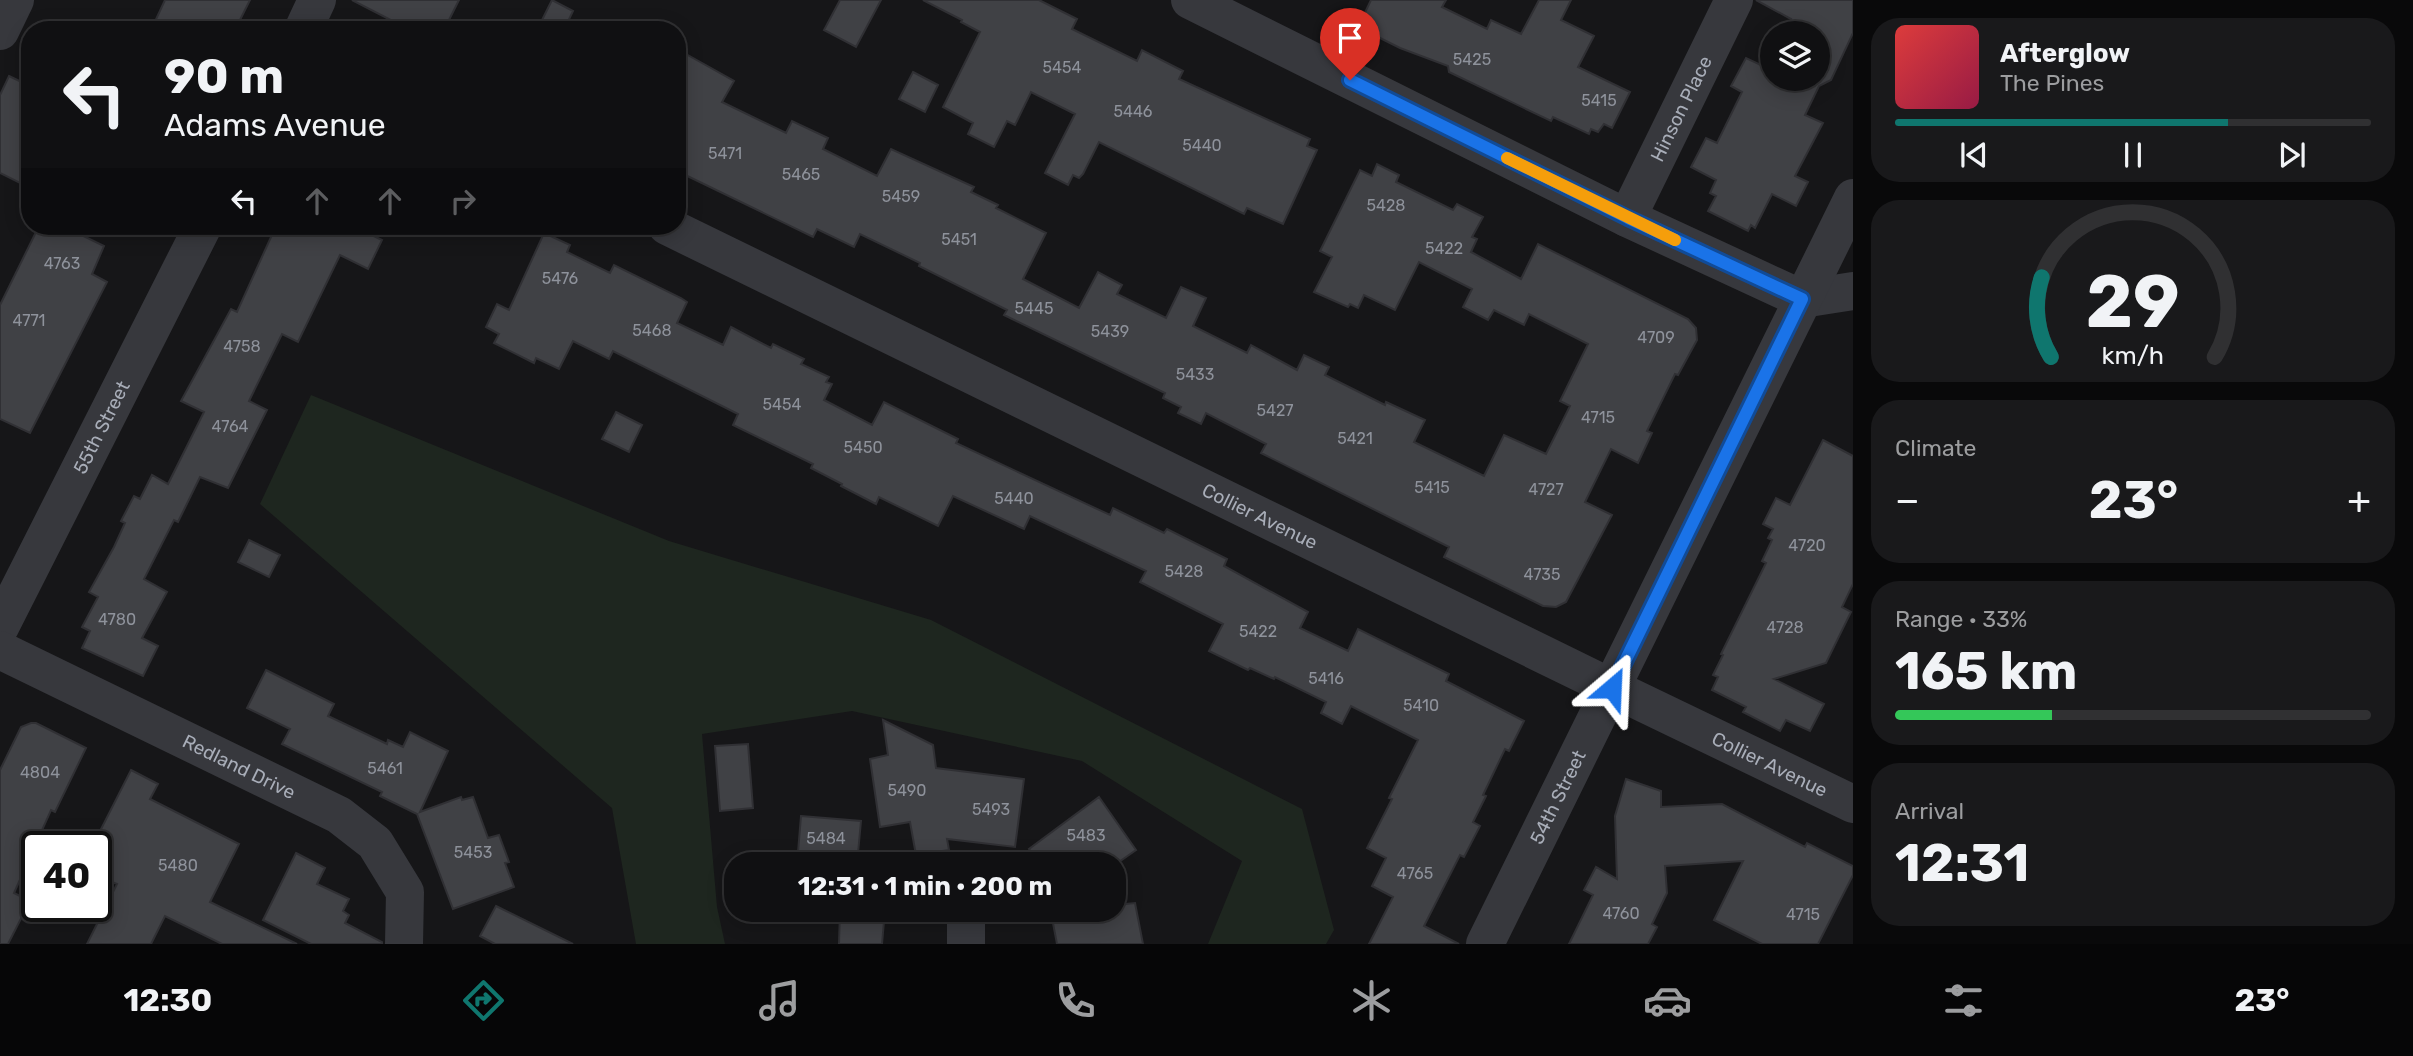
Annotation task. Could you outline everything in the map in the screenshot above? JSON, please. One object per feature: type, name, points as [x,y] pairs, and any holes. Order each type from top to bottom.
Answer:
[{"type":"street","points":[[0,31],[15,0]]},
{"type":"street","points":[[307,21],[317,0]]},
{"type":"street","points":[[1190,0],[1628,218],[1802,299],[1853,291]]},
{"type":"street","name":"Hinson Place","points":[[1628,218],[1734,0]]},
{"type":"street","name":"54th Street","points":[[1485,944],[1853,198]]},
{"type":"street","name":"55th Street","points":[[0,627],[198,235]]},
{"type":"street","name":"Collier Avenue","points":[[685,235],[1853,804]]},
{"type":"street","name":"Redland Drive","points":[[0,650],[339,815],[375,843],[405,892],[404,944]]},
{"type":"shaded area","points":[[311,395],[669,541],[931,620],[1302,809],[1334,930],[1326,944],[1208,944],[1242,861],[1082,761],[852,711],[702,734],[717,907],[725,944],[636,944],[612,808],[260,504]]},
{"type":"building","points":[[165,0],[250,0],[240,21],[155,21]]},
{"type":"building","points":[[352,0],[459,0],[448,21],[393,21]]},
{"type":"building","points":[[552,0],[573,11],[568,21],[542,21]]},
{"type":"building","points":[[840,0],[881,0],[856,47],[824,30]]},
{"type":"building","points":[[923,0],[1039,0],[1077,19],[1072,29],[1137,61],[1142,50],[1183,71],[1179,79],[1310,139],[1307,146],[1317,150],[1283,224],[1247,208],[1244,214],[1099,142],[1083,174],[1079,178],[1073,175],[1068,185],[1045,173],[1075,114],[1031,92],[1015,125],[1007,121],[994,147],[968,134],[973,123],[943,107],[980,32]]},
{"type":"building","points":[[1371,0],[1446,0],[1442,7],[1487,29],[1491,20],[1521,34],[1539,0],[1571,0],[1561,20],[1594,36],[1578,67],[1630,92],[1612,128],[1604,124],[1598,132],[1591,129],[1589,134],[1553,117],[1551,121],[1449,72],[1448,66],[1400,48],[1358,27]]},
{"type":"building","points":[[1756,0],[1853,0],[1853,33],[1831,80],[1830,21],[1790,21],[1791,19]]},
{"type":"building","points":[[686,54],[734,81],[722,102],[786,133],[792,121],[828,138],[823,149],[877,176],[891,149],[974,187],[971,192],[998,205],[996,208],[1046,233],[1023,279],[1079,308],[1098,272],[1122,285],[1117,294],[1166,318],[1181,287],[1206,298],[1193,326],[1247,353],[1251,345],[1297,370],[1304,355],[1329,367],[1325,375],[1385,405],[1386,402],[1425,420],[1414,442],[1484,476],[1504,435],[1546,454],[1570,406],[1560,401],[1588,344],[1529,314],[1524,325],[1494,310],[1488,320],[1463,307],[1472,289],[1419,262],[1395,310],[1364,295],[1358,308],[1350,304],[1348,307],[1314,292],[1332,257],[1320,251],[1360,170],[1372,176],[1377,164],[1399,175],[1396,182],[1453,210],[1457,204],[1483,217],[1472,237],[1477,239],[1471,252],[1521,279],[1538,244],[1688,319],[1696,328],[1697,340],[1678,375],[1675,374],[1647,431],[1652,433],[1638,463],[1611,449],[1585,502],[1612,515],[1566,602],[1556,607],[1543,606],[1444,557],[1449,547],[1261,453],[1266,444],[1206,413],[1201,424],[1178,413],[1181,407],[1163,398],[1165,393],[1004,315],[1007,310],[919,266],[920,263],[860,234],[854,247],[817,229],[813,237],[686,175]]},
{"type":"building","points":[[1746,58],[1760,65],[1760,91],[1817,91],[1805,115],[1823,123],[1795,176],[1808,182],[1796,206],[1772,194],[1755,228],[1751,225],[1748,231],[1708,211],[1716,196],[1710,193],[1716,180],[1691,167],[1706,138],[1717,143],[1742,92],[1731,86]]},
{"type":"building","points":[[913,72],[938,85],[925,112],[899,99]]},
{"type":"building","points":[[9,76],[21,82],[21,184],[0,173],[0,95]]},
{"type":"building","points":[[35,235],[81,235],[104,246],[92,274],[107,282],[30,433],[0,419],[0,305]]},
{"type":"building","points":[[272,235],[372,235],[382,240],[368,269],[340,255],[298,342],[282,334],[249,401],[267,410],[228,488],[200,477],[178,522],[174,520],[144,579],[167,592],[142,638],[158,646],[143,676],[82,648],[90,631],[82,627],[98,597],[89,592],[114,547],[125,523],[121,521],[134,496],[140,499],[152,475],[168,484],[204,412],[181,401],[231,309],[237,312]]},
{"type":"building","points":[[543,235],[548,235],[570,245],[567,252],[610,273],[614,265],[687,302],[677,323],[723,345],[731,327],[771,348],[773,344],[804,359],[801,364],[829,377],[826,382],[832,384],[824,400],[872,425],[884,402],[958,439],[956,443],[1110,515],[1113,508],[1164,533],[1167,529],[1227,559],[1224,566],[1308,612],[1300,628],[1348,651],[1358,629],[1449,674],[1446,681],[1524,721],[1509,751],[1505,749],[1483,795],[1486,796],[1473,822],[1480,826],[1464,857],[1460,855],[1424,926],[1459,944],[1369,944],[1393,897],[1372,886],[1386,858],[1367,848],[1418,740],[1351,706],[1342,724],[1321,713],[1326,702],[1275,677],[1274,679],[1250,668],[1248,670],[1209,651],[1223,624],[1140,582],[1146,571],[1030,516],[1024,529],[953,496],[938,526],[879,497],[876,504],[841,486],[842,484],[811,468],[813,464],[733,425],[738,414],[613,351],[609,359],[573,341],[559,369],[536,358],[534,363],[494,343],[499,334],[486,327],[497,304],[509,310]]},
{"type":"building","points":[[616,412],[642,425],[629,452],[602,439]]},
{"type":"building","points":[[1823,440],[1853,456],[1853,584],[1842,607],[1851,612],[1826,663],[1774,679],[1824,704],[1810,731],[1786,720],[1780,731],[1743,712],[1746,707],[1712,690],[1718,677],[1713,675],[1766,563],[1762,561],[1772,540],[1768,538],[1773,529],[1763,524],[1776,498],[1790,505]]},
{"type":"building","points":[[249,540],[280,555],[269,577],[238,562]]},
{"type":"building","points":[[266,670],[334,704],[328,716],[387,744],[388,740],[403,747],[410,732],[448,751],[420,812],[461,797],[462,800],[473,797],[488,838],[499,835],[509,862],[505,863],[514,887],[453,909],[417,814],[380,796],[382,792],[282,744],[290,729],[247,708]]},
{"type":"building","points":[[883,720],[933,745],[936,768],[1024,779],[1015,847],[947,839],[949,850],[915,852],[910,822],[880,827],[870,759],[888,755]]},
{"type":"building","points":[[36,723],[86,748],[55,812],[51,810],[42,831],[21,831],[21,877],[14,893],[21,896],[21,919],[8,944],[0,944],[0,770],[21,727]]},
{"type":"building","points":[[748,744],[753,808],[720,811],[715,746]]},
{"type":"building","points":[[131,770],[158,784],[150,799],[239,844],[210,902],[297,944],[222,944],[165,916],[151,944],[87,944],[98,922],[112,922],[112,894],[117,884],[112,882],[112,831],[100,831]]},
{"type":"building","points":[[1626,779],[1661,791],[1661,807],[1722,804],[1805,847],[1807,843],[1853,866],[1853,875],[1818,944],[1762,944],[1714,920],[1743,861],[1665,866],[1667,893],[1652,924],[1657,927],[1648,944],[1569,944],[1593,895],[1584,890],[1596,867],[1617,879],[1615,816]]},
{"type":"building","points":[[1099,797],[1136,850],[1126,857],[1126,852],[1031,852],[1029,849]]},
{"type":"building","points":[[801,816],[861,821],[858,852],[798,852]]},
{"type":"building","points":[[296,853],[325,868],[317,884],[349,899],[343,911],[349,915],[345,923],[382,944],[311,944],[263,920]]},
{"type":"building","points":[[1135,903],[1143,944],[1057,944],[1053,922],[1126,922],[1126,904]]},
{"type":"building","points":[[496,906],[573,944],[495,944],[480,936]]},
{"type":"building","points":[[840,922],[884,922],[882,944],[839,944]]},
{"type":"slow traffic","points":[[1507,158],[1675,240]]},
{"type":"route","points":[[1350,80],[1628,218],[1802,299],[1612,688]]}]
